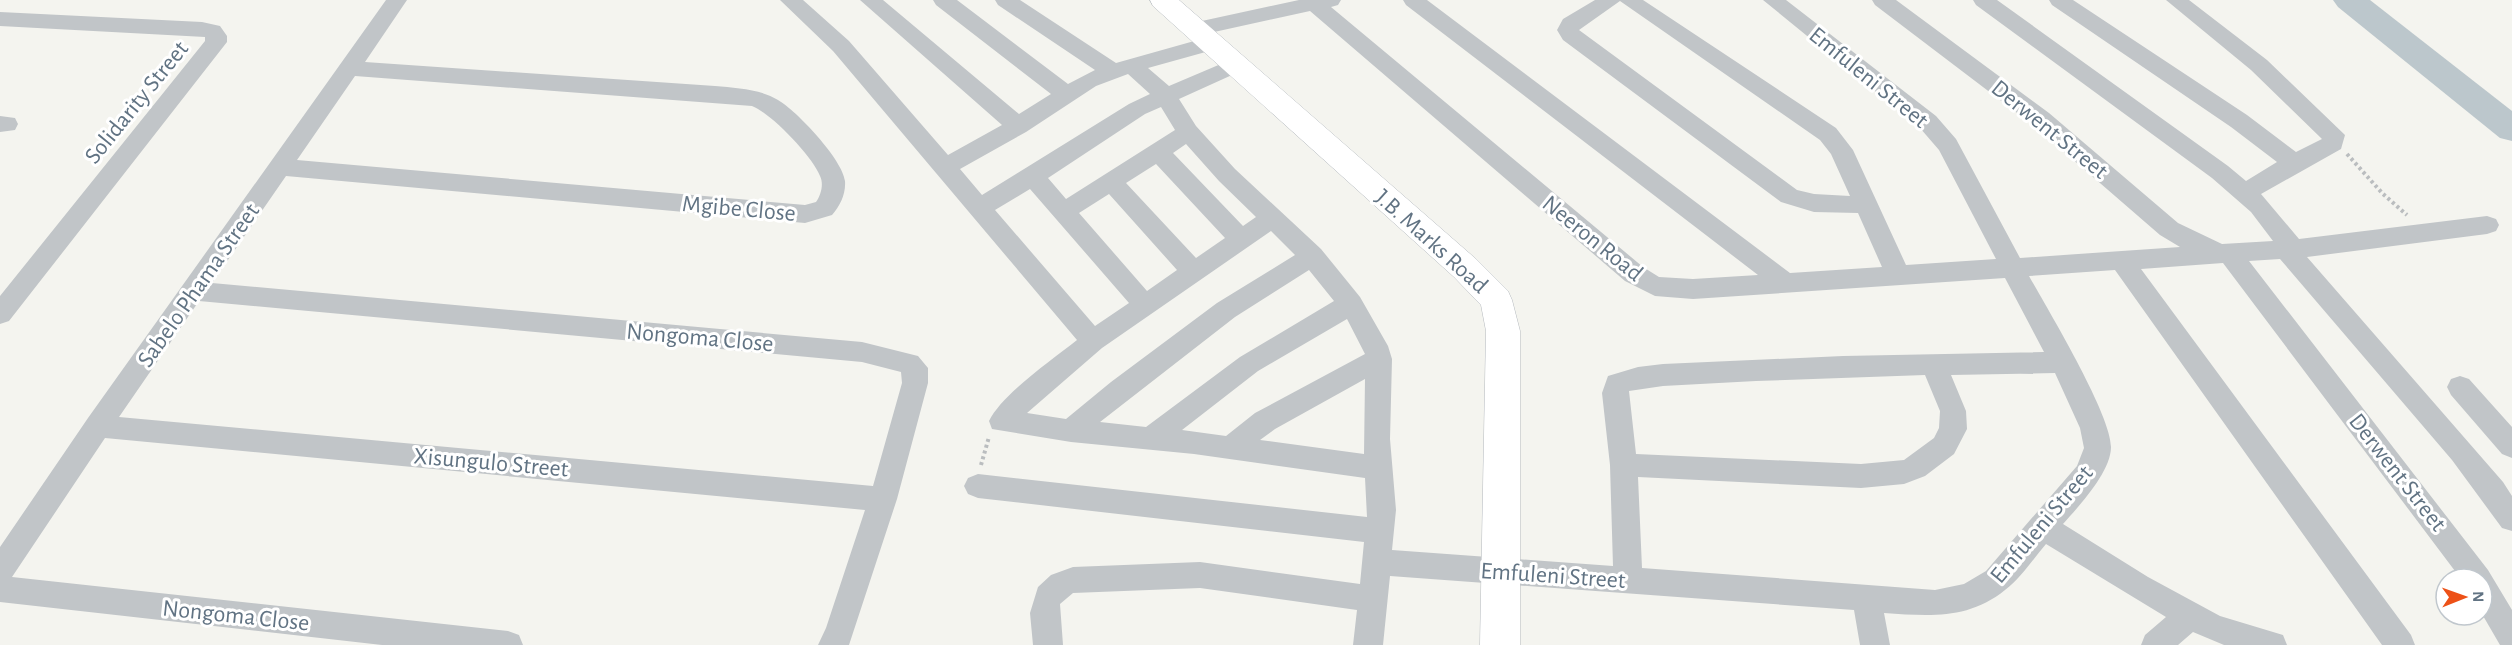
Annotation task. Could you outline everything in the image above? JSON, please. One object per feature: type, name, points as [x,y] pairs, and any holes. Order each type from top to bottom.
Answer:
[{"type":"street","name":"Sabelo Phama Street","points":[[0,571],[98,426],[282,167],[381,19],[397,0]]},
{"type":"street","points":[[790,0],[841,46],[943,168],[1094,341]]},
{"type":"street","points":[[870,0],[1018,126]]},
{"type":"street","points":[[943,0],[1065,93]]},
{"type":"street","points":[[1005,0],[1165,95],[1188,132],[1312,256],[1351,304],[1375,346],[1379,359],[1377,468],[1382,510],[1368,645]]},
{"type":"street","name":"J.B. Marks Road","points":[[1163,0],[1465,268],[1496,300],[1503,331],[1500,645]]},
{"type":"street","points":[[1413,0],[1784,281]]},
{"type":"street","points":[[1610,0],[1570,24],[1568,30],[1571,35],[1789,196],[1814,203],[1867,205]]},
{"type":"street","points":[[1629,0],[1828,134],[1841,150],[1898,274]]},
{"type":"street","name":"Derwent Street","points":[[1882,0],[2041,119],[2169,229],[2185,239],[2225,253],[2470,567]]},
{"type":"street","points":[[1983,0],[2220,172],[2245,193],[2266,215],[2290,249],[2462,452],[2512,519]]},
{"type":"street","points":[[2059,0],[2239,121],[2295,163]]},
{"type":"street","points":[[2176,0],[2259,65],[2331,129],[2335,140],[2245,193]]},
{"type":"street","name":"Emfuleni Street","points":[[1376,562],[1935,603],[1970,596],[1996,580],[2089,472],[2098,448],[2094,428],[1961,168],[1939,133],[1779,1]]},
{"type":"street","points":[[943,168],[1018,126],[1065,93],[1088,81],[1204,36],[1315,2]]},
{"type":"street","name":"Neeron Road","points":[[1315,2],[1634,274],[1655,286],[1693,289],[1784,281],[2290,249],[2388,239],[2487,225]]},
{"type":"street","name":"Solidarity Street","points":[[0,19],[202,29],[212,31],[216,36],[216,42],[0,314]]},
{"type":"street","points":[[979,208],[1137,109],[1235,65]]},
{"type":"street","name":"Mgibe Close","points":[[282,167],[805,214],[824,209],[833,194],[832,174],[825,164],[779,112],[770,105],[754,99],[715,94],[350,68]]},
{"type":"street","points":[[1065,211],[1188,132]]},
{"type":"street","points":[[1158,152],[1240,238]]},
{"type":"street","points":[[1033,176],[1146,306]]},
{"type":"street","points":[[1111,182],[1193,272]]},
{"type":"street","points":[[1002,421],[1027,396],[1094,341],[1272,218]]},
{"type":"street","points":[[1071,431],[1120,390],[1226,310],[1312,256]]},
{"type":"street","points":[[2120,259],[2400,645]]},
{"type":"street","name":"Nongoma Close","points":[[194,291],[862,352],[909,363],[915,368],[915,383],[883,499],[840,631],[833,645]]},
{"type":"street","points":[[1152,438],[1249,364],[1351,304]]},
{"type":"street","points":[[1230,448],[1265,421],[1379,359]]},
{"type":"street","points":[[1628,579],[1624,465],[1615,393],[1617,384],[1763,369],[2062,362]]},
{"type":"street","points":[[1624,465],[1861,476],[1904,472],[1915,468],[1944,446],[1953,429],[1953,411],[1934,365]]},
{"type":"street","points":[[2460,387],[2512,446]]},
{"type":"street","points":[[1002,421],[1377,468]]},
{"type":"street","name":"Xisungulo Street","points":[[98,426],[883,499]]},
{"type":"street","points":[[978,486],[1380,531]]},
{"type":"street","points":[[2043,527],[2138,586],[2235,640],[2272,645]]},
{"type":"street","points":[[1047,645],[1046,602],[1051,590],[1058,584],[1073,580],[1200,574],[1371,599]]},
{"type":"street","name":"Nongoma Close","points":[[0,590],[508,645]]},
{"type":"street","points":[[1867,599],[1875,645]]},
{"type":"street","points":[[2494,607],[2512,638]]},
{"type":"street","points":[[2156,645],[2190,615]]},
{"type":"path","points":[[2335,140],[2383,194],[2428,232]]},
{"type":"path","points":[[978,486],[986,443],[1002,421]]},
{"type":"waterway","points":[[2349,0],[2512,129]]}]
